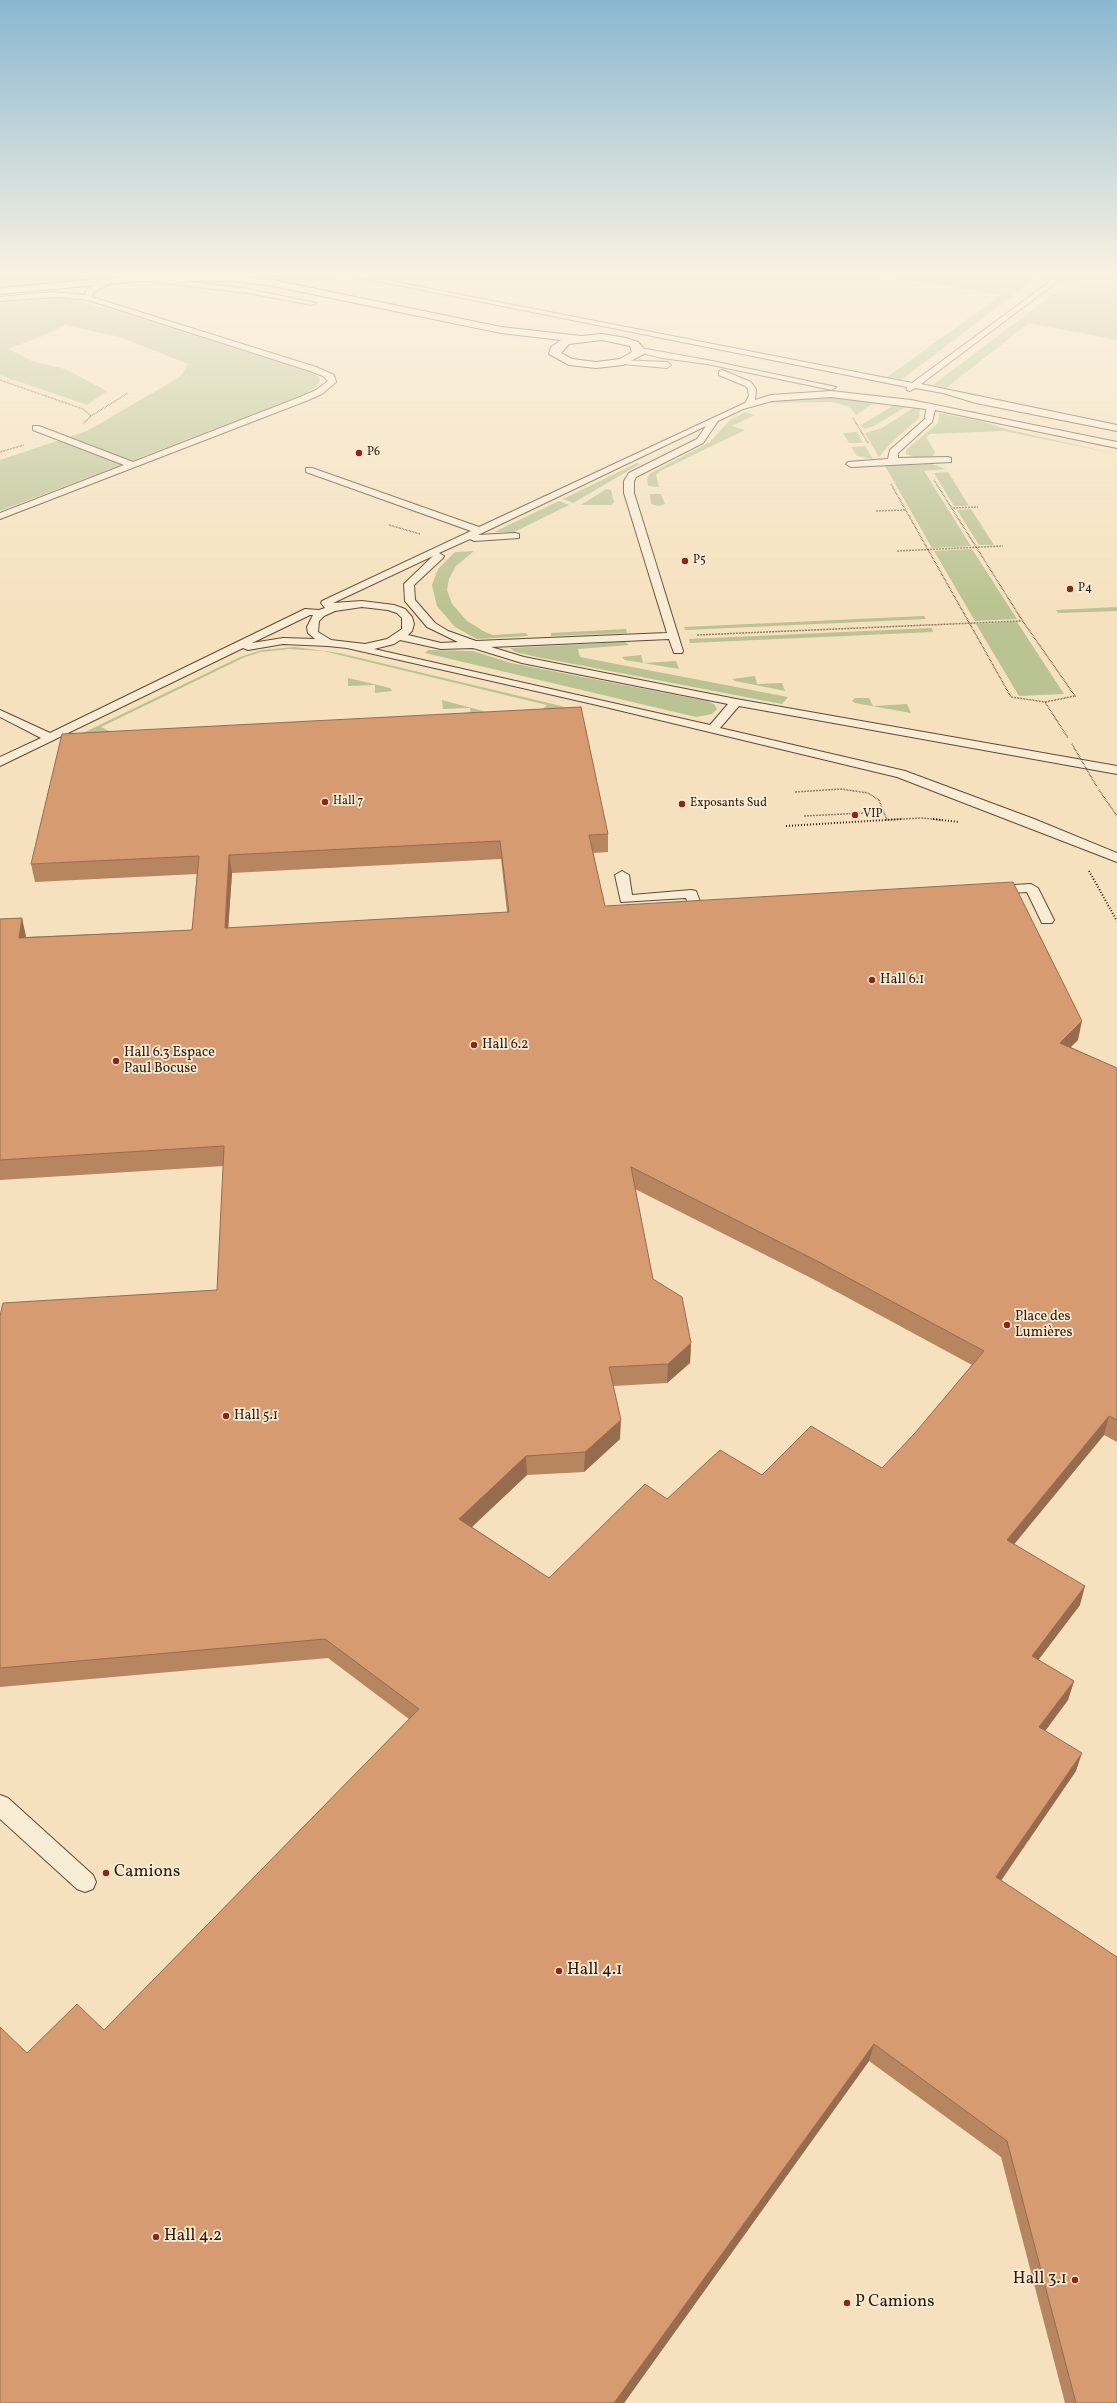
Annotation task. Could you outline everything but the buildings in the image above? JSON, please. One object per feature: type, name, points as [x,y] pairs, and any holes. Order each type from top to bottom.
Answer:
[{"type":"lane","points":[[0,516],[319,392],[330,384]]},
{"type":"lane","points":[[747,384],[752,389],[753,396],[749,404]]},
{"type":"lane","points":[[816,384],[1117,445]]},
{"type":"lane","points":[[910,384],[1117,428]]},
{"type":"lane","points":[[894,400],[915,385]]},
{"type":"lane","points":[[328,643],[313,633],[312,626],[314,620],[330,606],[450,545],[749,404],[786,396],[816,394],[912,403]]},
{"type":"lane","points":[[892,461],[893,452],[929,420],[929,411],[932,407]]},
{"type":"lane","points":[[983,418],[1052,438],[1117,452]]},
{"type":"lane","points":[[678,651],[672,636],[629,492],[629,481],[632,475],[700,441],[715,420]]},
{"type":"lane","points":[[36,428],[133,465]]},
{"type":"lane","points":[[850,464],[878,461],[948,460]]},
{"type":"lane","points":[[309,470],[481,531]]},
{"type":"lane","points":[[467,538],[515,536]]},
{"type":"lane","points":[[450,545],[409,584],[410,601],[431,625],[444,633],[475,645],[522,660],[736,702],[1117,770]]},
{"type":"lane","points":[[0,762],[309,611],[330,606],[362,604],[390,607],[400,611],[407,617],[409,624],[407,631],[400,637],[377,645],[352,647]]},
{"type":"lane","points":[[309,611],[320,614]]},
{"type":"lane","points":[[400,637],[434,645],[475,645],[672,636]]},
{"type":"lane","points":[[182,674],[252,646],[283,641],[328,643],[352,647],[417,663],[713,729],[901,774],[1030,822],[1117,858]]},
{"type":"lane","points":[[377,645],[417,663]]},
{"type":"lane","points":[[713,729],[736,702]]},
{"type":"lane","points":[[0,713],[51,738]]},
{"type":"lane","points":[[622,874],[626,898],[691,894],[696,908],[720,906]]},
{"type":"lane","points":[[983,891],[1031,888],[1047,920]]},
{"type":"lane","points":[[0,1805],[85,1882]]},
{"type":"path","points":[[91,416],[128,393]]},
{"type":"path","points":[[878,461],[968,623],[1012,697],[1045,702],[1075,696],[1022,620],[933,478]]},
{"type":"path","points":[[952,508],[978,507]]},
{"type":"path","points":[[876,511],[905,510]]},
{"type":"path","points":[[897,551],[1003,546]]},
{"type":"path","points":[[672,636],[1022,620]]},
{"type":"path","points":[[1045,702],[1097,787],[1117,816]]},
{"type":"path","points":[[795,792],[841,789],[868,793],[878,800],[887,820]]},
{"type":"path","points":[[804,816],[884,812]]},
{"type":"path","points":[[786,826],[922,818],[961,822]]},
{"type":"path","points":[[1087,866],[1117,921]]},
{"type":"green space","points":[[27,384],[94,384],[107,391],[87,405]]},
{"type":"green space","points":[[168,384],[318,384],[316,387],[301,396],[0,511],[0,460],[87,431]]},
{"type":"green space","points":[[934,384],[951,384],[946,388],[933,385]]},
{"type":"green space","points":[[829,396],[875,402],[856,415],[850,407],[833,402],[768,403],[753,408],[772,401]]},
{"type":"green space","points":[[896,404],[907,406],[874,426],[864,429],[861,425]]},
{"type":"green space","points":[[915,407],[920,408],[919,418],[889,445],[879,457],[865,433],[882,428]]},
{"type":"green space","points":[[745,412],[755,415],[732,426],[745,430],[660,471],[656,475],[659,487],[648,486],[647,478],[651,473],[710,442],[729,421]]},
{"type":"green space","points":[[939,413],[980,421],[1010,430],[1117,454],[1004,431],[930,434],[926,437],[935,452],[933,456],[917,458],[906,454],[906,450],[938,423]]},
{"type":"green space","points":[[857,432],[863,443],[849,443],[843,433]]},
{"type":"green space","points":[[865,446],[873,459],[857,456],[851,447]]},
{"type":"green space","points":[[637,463],[640,464],[573,503],[563,499]]},
{"type":"green space","points":[[931,464],[946,469],[924,471],[971,546],[932,548],[885,466]]},
{"type":"green space","points":[[948,472],[969,506],[954,506],[934,473]]},
{"type":"green space","points":[[606,489],[611,490],[614,502],[612,505],[581,505]]},
{"type":"green space","points":[[650,494],[661,494],[665,504],[659,506],[651,504]]},
{"type":"green space","points":[[559,501],[569,505],[514,532],[494,532]]},
{"type":"green space","points":[[971,509],[994,545],[979,545],[957,510]]},
{"type":"green space","points":[[972,549],[1017,619],[975,621],[934,551]]},
{"type":"green space","points":[[474,551],[456,566],[449,579],[447,590],[452,604],[467,621],[485,632],[493,635],[526,633],[528,636],[477,639],[455,627],[437,606],[432,585],[438,569],[455,552]]},
{"type":"green space","points":[[1117,607],[1117,611],[1058,613],[1056,610]]},
{"type":"green space","points":[[924,616],[926,619],[685,630],[684,627]]},
{"type":"green space","points":[[1017,622],[1064,694],[1019,696],[976,624]]},
{"type":"green space","points":[[932,628],[933,632],[690,643],[689,639]]},
{"type":"green space","points":[[626,629],[627,633],[551,636],[551,633]]},
{"type":"green space","points":[[625,642],[629,645],[578,649],[580,657],[788,697],[782,704],[537,657],[515,652],[510,648]]},
{"type":"green space","points":[[295,647],[339,653],[582,711],[539,713],[547,705],[323,651],[289,649],[261,652],[245,657],[101,727],[113,733],[81,734],[240,657],[262,650]]},
{"type":"green space","points":[[428,650],[473,651],[511,663],[706,701],[714,704],[717,709],[712,714],[696,717],[425,653]]},
{"type":"green space","points":[[641,655],[643,663],[625,660],[622,657]]},
{"type":"green space","points":[[676,661],[679,669],[643,663]]},
{"type":"green space","points":[[755,676],[757,684],[782,683],[785,691],[735,681],[732,679]]},
{"type":"green space","points":[[348,678],[390,688],[392,691],[375,693],[375,685],[348,686]]},
{"type":"green space","points":[[855,698],[869,698],[873,706],[907,704],[911,713],[855,703],[852,701]]},
{"type":"green space","points":[[442,700],[483,711],[486,713],[471,717],[470,708],[443,709]]},
{"type":"place","name":"P6","points":[[359,453]]},
{"type":"place","name":"P5","points":[[685,561]]},
{"type":"place","name":"P4","points":[[1070,589]]},
{"type":"place","name":"Hall 7","points":[[325,802]]},
{"type":"place","name":"Exposants Sud","points":[[682,804]]},
{"type":"place","name":"VIP","points":[[855,815]]},
{"type":"place","name":"Hall 6.1","points":[[872,980]]},
{"type":"place","name":"Hall 6.2","points":[[474,1045]]},
{"type":"place","name":"Hall 6.3 Espace Paul Bocuse","points":[[116,1061]]},
{"type":"place","name":"Place des Lumières","points":[[1007,1325]]},
{"type":"place","name":"Hall 5.1","points":[[226,1416]]},
{"type":"place","name":"Camions","points":[[106,1873]]},
{"type":"place","name":"Hall 4.1","points":[[559,1971]]},
{"type":"place","name":"Hall 4.2","points":[[156,2237]]},
{"type":"place","name":"Hall 3.1","points":[[1075,2280]]},
{"type":"place","name":"P Camions","points":[[847,2303]]}]
